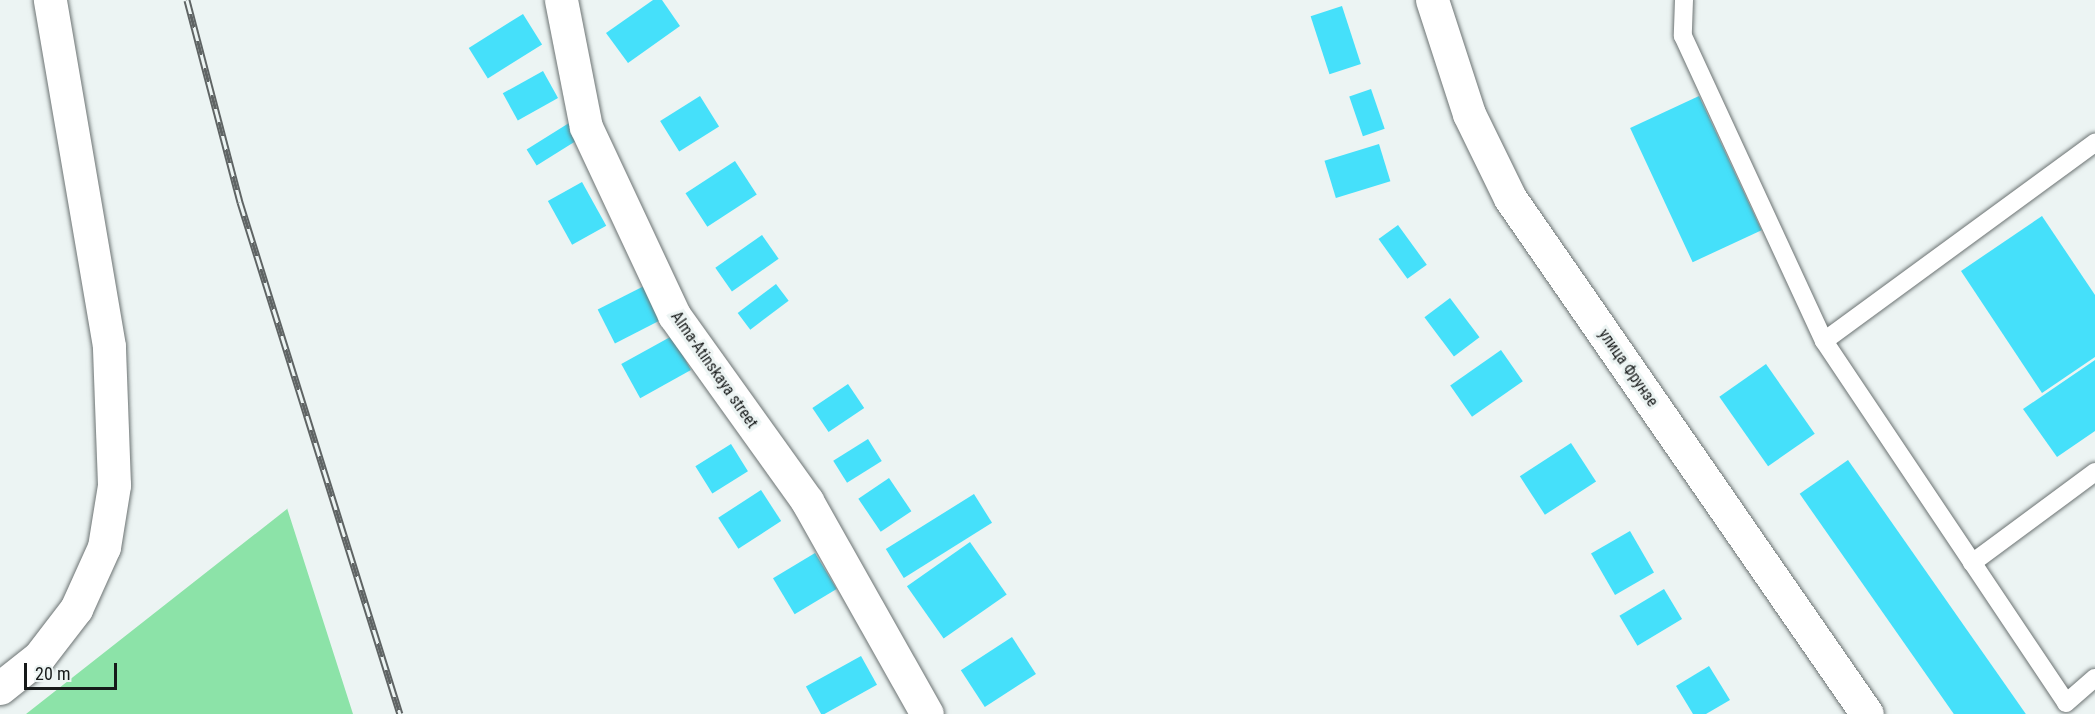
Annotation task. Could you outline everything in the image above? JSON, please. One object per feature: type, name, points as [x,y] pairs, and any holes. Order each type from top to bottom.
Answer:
[{"type":"street","points":[[0,688],[39,657],[76,609],[104,547],[114,485],[109,346],[50,0]]},
{"type":"street","name":"Alma-Atinskaya street","points":[[561,0],[586,127],[674,315],[807,501],[927,714]]},
{"type":"street","name":"улица Фрунзе","points":[[1432,0],[1468,114],[1510,198],[1867,714]]},
{"type":"lane","points":[[1684,0],[1683,36],[1824,341],[2066,703],[2095,678]]},
{"type":"lane","points":[[1824,341],[2095,143]]},
{"type":"lane","points":[[1972,563],[2095,472]]},
{"type":"green space","points":[[287,509],[353,714],[26,714]]},
{"type":"building","points":[[653,0],[662,0],[680,26],[628,63],[606,33]]},
{"type":"building","points":[[1342,6],[1361,64],[1329,74],[1311,16]]},
{"type":"building","points":[[523,14],[542,45],[488,78],[469,48]]},
{"type":"building","points":[[543,71],[558,98],[518,120],[503,93]]},
{"type":"building","points":[[1371,89],[1385,129],[1363,136],[1349,96]]},
{"type":"building","points":[[700,96],[719,127],[679,151],[660,121]]},
{"type":"building","points":[[1699,96],[1762,230],[1693,262],[1630,128]]},
{"type":"building","points":[[569,123],[579,139],[537,166],[527,149]]},
{"type":"building","points":[[1379,144],[1390,181],[1336,198],[1324,161]]},
{"type":"building","points":[[735,161],[757,195],[707,227],[686,193]]},
{"type":"building","points":[[582,182],[606,226],[572,245],[548,201]]},
{"type":"building","points":[[2042,216],[2095,295],[2095,357],[2042,393],[1961,271]]},
{"type":"building","points":[[1398,225],[1427,265],[1407,279],[1379,239]]},
{"type":"building","points":[[762,235],[779,259],[732,291],[715,268]]},
{"type":"building","points":[[776,284],[789,301],[750,330],[738,313]]},
{"type":"building","points":[[644,286],[661,320],[615,343],[598,310]]},
{"type":"building","points":[[1450,298],[1479,337],[1454,356],[1424,317]]},
{"type":"building","points":[[672,336],[691,370],[640,398],[621,364]]},
{"type":"building","points":[[1501,350],[1523,381],[1472,417],[1450,386]]},
{"type":"building","points":[[2095,360],[2095,431],[2057,457],[2023,409]]},
{"type":"building","points":[[1766,364],[1815,434],[1768,466],[1719,397]]},
{"type":"building","points":[[848,384],[864,408],[829,432],[812,408]]},
{"type":"building","points":[[868,439],[882,461],[847,483],[833,461]]},
{"type":"building","points":[[1571,443],[1596,482],[1545,515],[1520,476]]},
{"type":"building","points":[[731,444],[748,471],[712,493],[695,466]]},
{"type":"building","points":[[1848,460],[2026,714],[1954,714],[1800,494]]},
{"type":"building","points":[[889,478],[911,511],[881,532],[858,499]]},
{"type":"building","points":[[761,490],[781,521],[738,549],[718,518]]},
{"type":"building","points":[[974,494],[992,523],[904,578],[886,549]]},
{"type":"building","points":[[1630,531],[1654,573],[1615,595],[1591,554]]},
{"type":"building","points":[[970,542],[1007,594],[944,639],[907,586]]},
{"type":"building","points":[[815,553],[837,589],[795,614],[773,578]]},
{"type":"building","points":[[1664,589],[1682,619],[1637,646],[1619,616]]},
{"type":"building","points":[[1012,637],[1036,674],[985,707],[961,670]]},
{"type":"building","points":[[861,656],[877,685],[824,714],[821,714],[806,687]]},
{"type":"building","points":[[1709,666],[1730,700],[1706,714],[1693,714],[1676,686]]},
{"type":"railway","points":[[187,0],[240,202],[400,714]]}]
